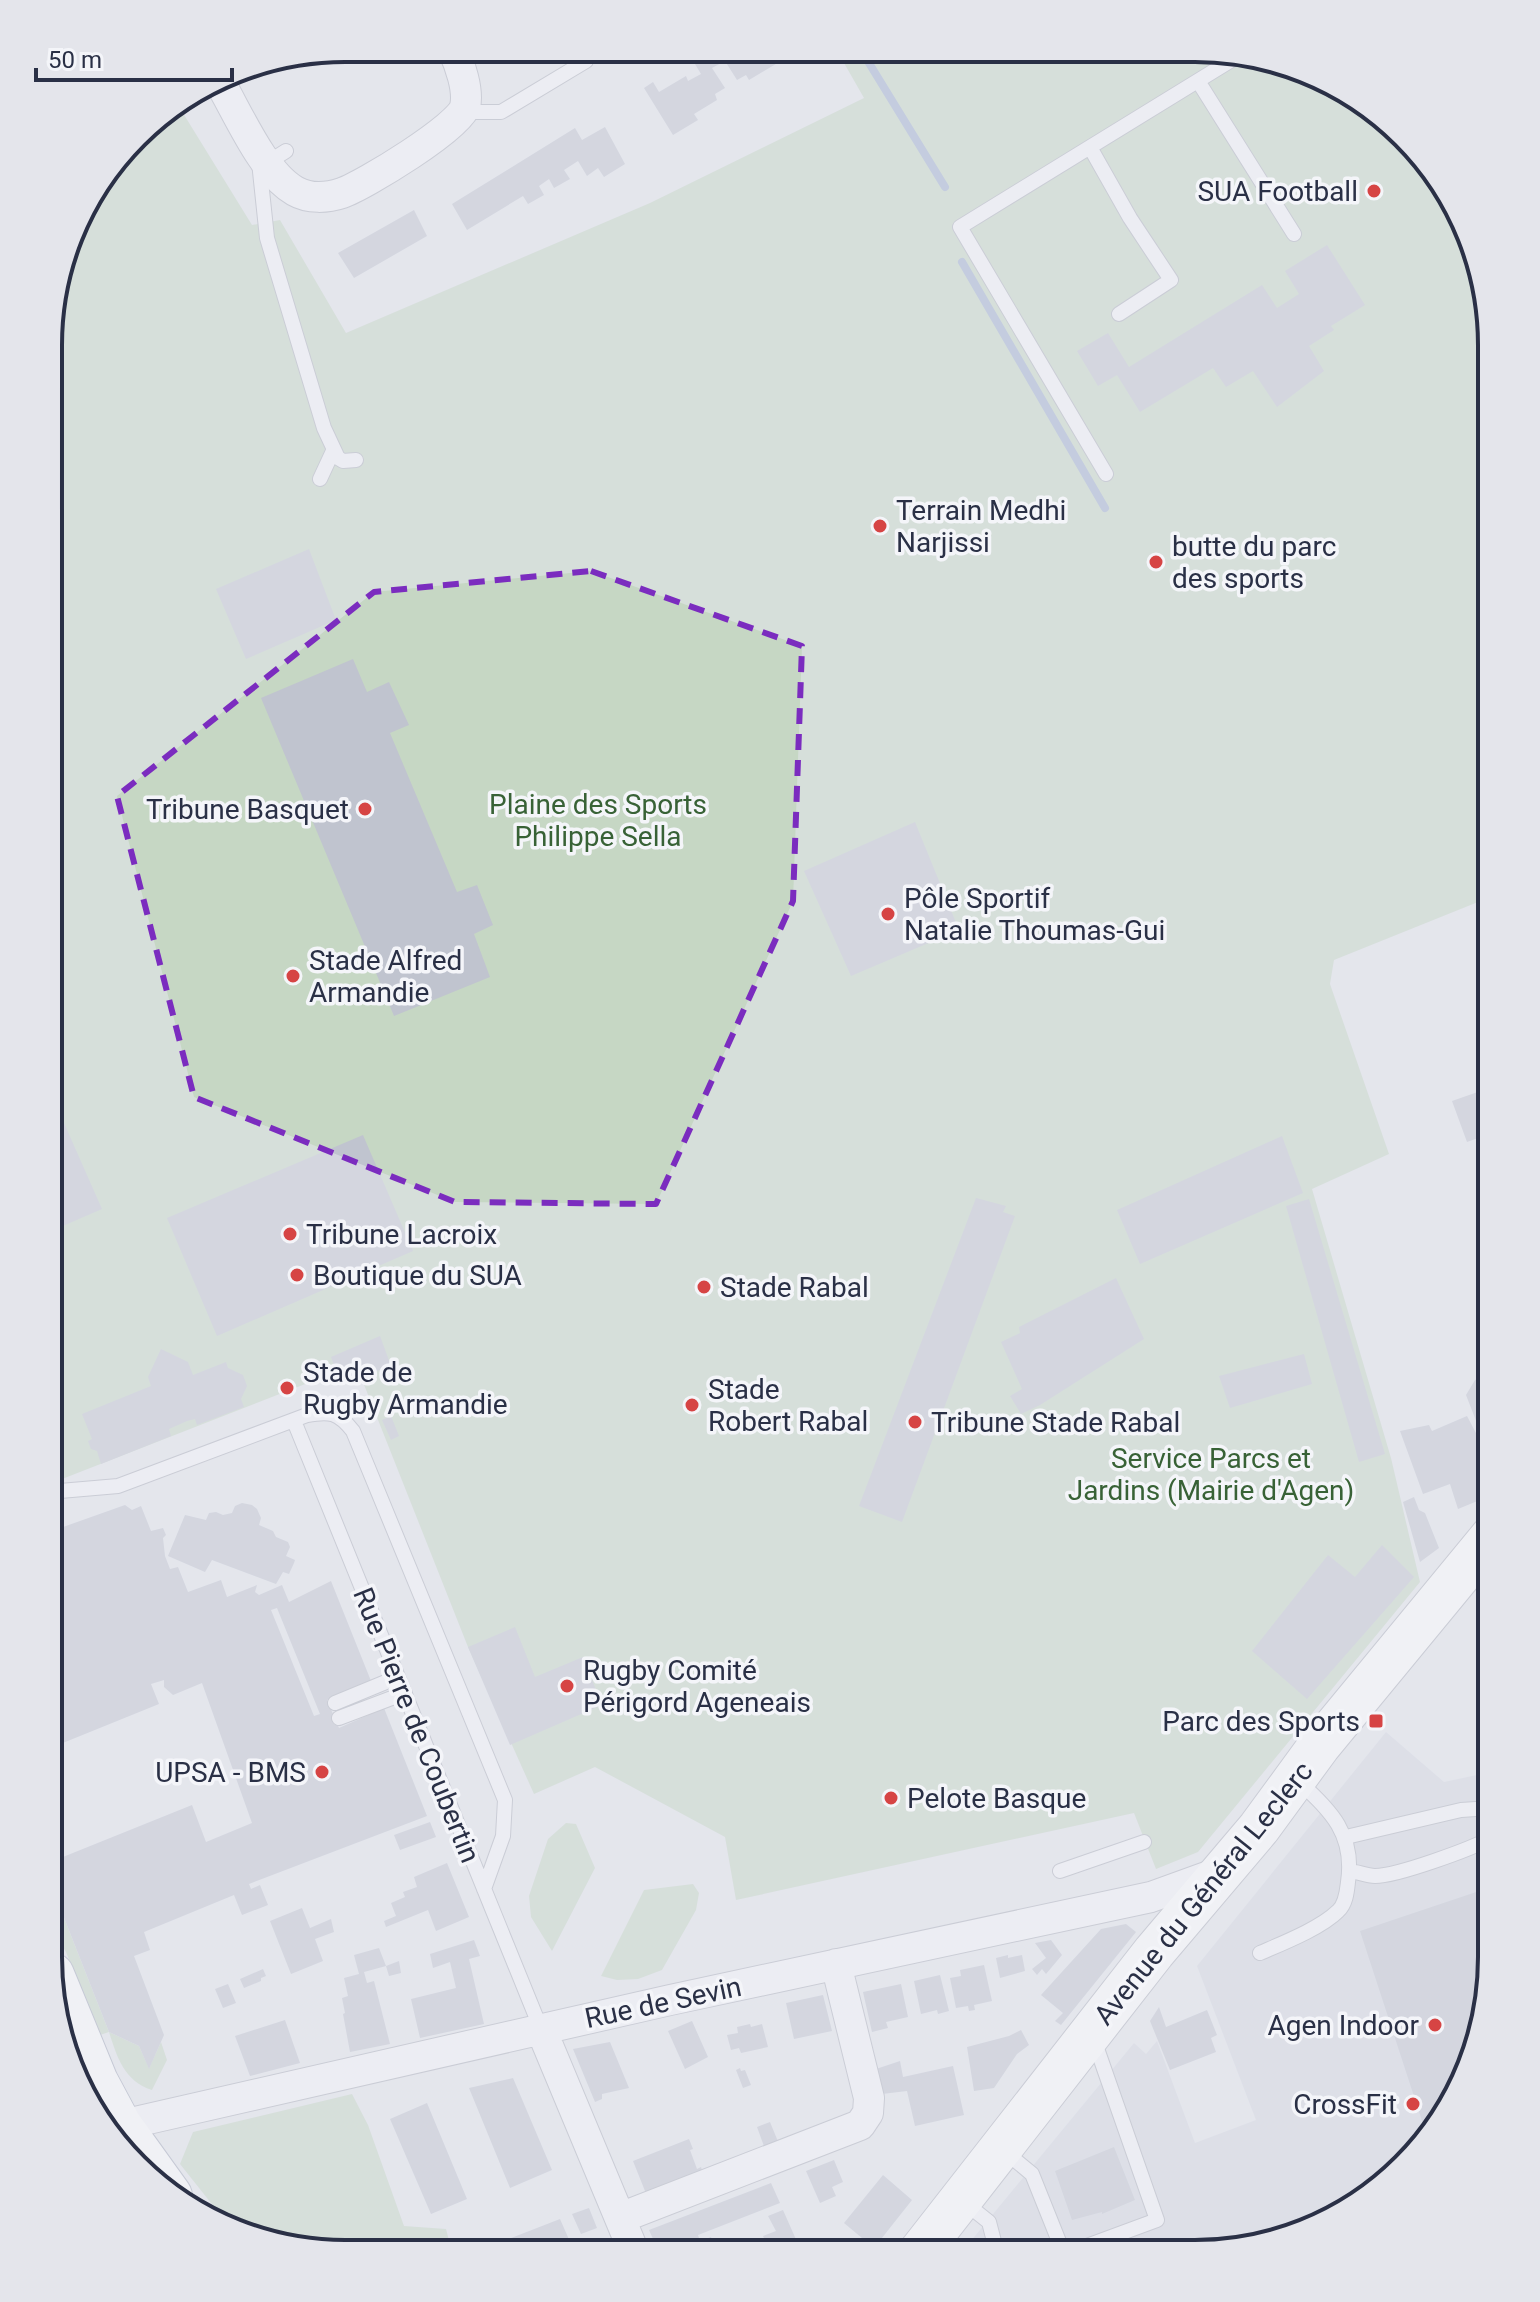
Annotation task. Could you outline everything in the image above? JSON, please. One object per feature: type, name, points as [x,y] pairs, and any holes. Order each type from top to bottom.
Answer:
[{"type":"main road","points":[[67,2011],[104,2104]]},
{"type":"street","points":[[225,89],[270,153],[289,187],[318,197],[344,193],[454,125],[465,109],[465,89],[457,63]]},
{"type":"street","name":"Avenue du Général Leclerc","points":[[929,2240],[1091,2032],[1259,1828],[1319,1746],[1477,1554]]},
{"type":"street","name":"Rue de Sevin","points":[[118,2126],[541,2029],[1151,1897],[1221,1872]]},
{"type":"street","points":[[620,2218],[756,2168],[860,2125],[868,2113],[869,2098],[836,1964]]},
{"type":"street","points":[[541,2029],[629,2240]]},
{"type":"lane","points":[[465,109],[501,112],[583,63]]},
{"type":"lane","points":[[1106,474],[960,227],[1226,64]]},
{"type":"lane","points":[[1198,81],[1294,234]]},
{"type":"lane","points":[[1091,149],[1130,218],[1171,280],[1119,314]]},
{"type":"lane","points":[[270,153],[267,238],[333,451],[343,461],[356,460]]},
{"type":"lane","points":[[320,479],[333,451]]},
{"type":"lane","points":[[62,1491],[118,1486],[322,1413],[343,1419],[353,1431],[505,1800],[503,1836],[484,1889]]},
{"type":"lane","name":"Rue Pierre de Coubertin","points":[[294,1421],[541,2029]]},
{"type":"lane","points":[[335,1703],[398,1677]]},
{"type":"lane","points":[[339,1718],[405,1693]]},
{"type":"lane","points":[[1260,1953],[1291,1940],[1339,1911],[1347,1893],[1350,1871],[1346,1837],[1320,1800],[1296,1779]]},
{"type":"lane","points":[[1346,1837],[1477,1809]]},
{"type":"lane","points":[[1060,1871],[1144,1842]]},
{"type":"lane","points":[[1350,1871],[1374,1876],[1388,1874],[1477,1844]]},
{"type":"lane","points":[[1091,2032],[1157,2220],[1102,2240]]},
{"type":"lane","points":[[1000,2149],[1032,2174],[1058,2240]]},
{"type":"lane","points":[[961,2199],[989,2222],[994,2240]]},
{"type":"highlighted area","points":[[591,571],[802,646],[793,901],[656,1204],[455,1202],[194,1097],[117,796],[374,592]]},
{"type":"shaded area","points":[[1386,1732],[1444,1782],[1477,1775],[1477,1975],[1473,2012],[1463,2048],[1440,2098],[1408,2144],[1382,2170],[1320,2211],[1250,2235],[1195,2240],[972,2240],[1134,2043],[1146,2054],[1157,2041],[1195,2143],[1256,2120],[1197,1966]]},
{"type":"green space","name":"Plaine des Sports Philippe Sella","points":[[844,62],[1232,64],[1286,77],[1320,91],[1382,132],[1408,158],[1449,220],[1463,254],[1476,308],[1478,902],[1334,960],[1330,984],[1389,1154],[1312,1189],[1391,1458],[1420,1582],[1198,1852],[1156,1869],[1134,1813],[736,1900],[725,1837],[595,1767],[534,1794],[468,1647],[361,1377],[341,1384],[336,1372],[62,1479],[64,308],[77,254],[100,204],[132,158],[158,132],[183,113],[252,225],[280,220],[346,333],[650,203],[864,98]]},
{"type":"green space","points":[[566,1823],[576,1824],[595,1868],[552,1951],[531,1917],[529,1896],[548,1839]]},
{"type":"green space","points":[[693,1884],[699,1893],[696,1910],[662,1970],[638,1979],[617,1980],[601,1976],[644,1890]]},
{"type":"green space","points":[[62,1913],[109,2032],[100,2035],[62,1946]]},
{"type":"green space","points":[[109,2032],[139,2046],[149,2068],[161,2042],[167,2060],[152,2090],[128,2074]]},
{"type":"green space","points":[[352,2094],[368,2125],[404,2226],[446,2229],[449,2240],[308,2238],[254,2225],[220,2211],[180,2164],[193,2132]]},
{"type":"building","points":[[778,62],[749,80],[746,75],[737,80],[726,63]]},
{"type":"building","points":[[694,63],[722,63],[712,68],[725,88],[715,94],[717,100],[694,114],[698,120],[673,135],[644,88],[653,82],[659,92],[686,76],[688,81],[701,74]]},
{"type":"building","points":[[605,127],[625,164],[604,177],[598,168],[587,176],[578,161],[564,170],[570,179],[554,188],[549,179],[539,186],[544,195],[528,204],[523,196],[467,230],[452,204],[575,128],[582,140]]},
{"type":"building","points":[[414,210],[427,236],[354,278],[338,253]]},
{"type":"building","name":"SUA Football","points":[[1327,245],[1365,305],[1331,326],[1334,330],[1309,346],[1324,371],[1277,407],[1253,371],[1226,387],[1213,368],[1140,412],[1117,375],[1098,386],[1077,351],[1108,333],[1129,367],[1262,285],[1277,308],[1299,294],[1285,271]]},
{"type":"building","points":[[309,549],[336,620],[246,659],[216,589]]},
{"type":"building","name":"Tribune Basquet","points":[[353,659],[367,692],[389,682],[409,725],[390,733],[457,892],[477,885],[493,925],[474,934],[490,977],[394,1016],[261,698]]},
{"type":"building","name":"Pôle Sportif Natalie Thoumas-Gui","points":[[915,822],[959,930],[851,976],[804,871]]},
{"type":"building","points":[[1478,1092],[1478,1138],[1467,1142],[1452,1101]]},
{"type":"building","points":[[62,1118],[102,1209],[62,1226]]},
{"type":"building","name":"Tribune Lacroix","points":[[363,1135],[413,1251],[217,1336],[167,1218]]},
{"type":"building","points":[[1282,1136],[1303,1193],[1140,1264],[1117,1210]]},
{"type":"building","name":"Tribune Stade Rabal","points":[[976,1198],[1006,1206],[1003,1212],[1015,1216],[902,1522],[859,1506]]},
{"type":"building","points":[[1309,1199],[1385,1454],[1359,1462],[1286,1206]]},
{"type":"building","points":[[1116,1278],[1144,1339],[1021,1414],[1010,1396],[1022,1389],[1001,1342],[1020,1333],[1019,1327]]},
{"type":"building","points":[[380,1336],[391,1366],[341,1384],[331,1357]]},
{"type":"building","points":[[161,1349],[188,1362],[193,1375],[226,1362],[228,1368],[243,1375],[247,1386],[241,1399],[244,1407],[197,1425],[195,1419],[187,1421],[169,1429],[171,1436],[101,1464],[97,1451],[91,1449],[88,1441],[92,1439],[82,1414],[151,1386],[148,1377]]},
{"type":"building","points":[[1304,1354],[1312,1384],[1230,1408],[1219,1376]]},
{"type":"building","points":[[1477,1379],[1477,1424],[1466,1395]]},
{"type":"building","points":[[391,1416],[399,1436],[391,1440],[382,1420]]},
{"type":"building","points":[[1467,1416],[1477,1435],[1477,1501],[1458,1509],[1450,1484],[1423,1494],[1400,1431],[1429,1425],[1432,1431]]},
{"type":"building","points":[[1414,1497],[1419,1510],[1425,1513],[1439,1548],[1420,1562],[1403,1502]]},
{"type":"building","points":[[242,1503],[257,1509],[261,1518],[259,1525],[288,1542],[290,1547],[286,1556],[295,1560],[289,1574],[283,1572],[276,1584],[212,1560],[205,1572],[168,1556],[185,1515],[206,1520],[209,1513],[232,1513],[235,1506]]},
{"type":"building","points":[[125,1505],[132,1510],[141,1506],[151,1531],[163,1528],[166,1535],[163,1538],[165,1556],[170,1569],[178,1567],[188,1592],[221,1580],[227,1597],[257,1585],[255,1592],[259,1595],[282,1585],[289,1602],[331,1581],[371,1681],[327,1700],[339,1728],[384,1708],[427,1816],[249,1884],[251,1889],[260,1885],[268,1905],[242,1915],[234,1895],[144,1932],[150,1950],[134,1956],[164,2035],[149,2069],[139,2046],[109,2032],[62,1913],[62,1857],[192,1805],[206,1842],[252,1823],[202,1683],[173,1695],[164,1687],[164,1680],[151,1684],[159,1704],[62,1743],[62,1527]],"holes":[[[277,1608],[320,1714],[314,1716],[271,1610]]]},
{"type":"building","points":[[1382,1545],[1414,1577],[1307,1699],[1252,1651],[1328,1555],[1355,1577]]},
{"type":"building","name":"Rugby Comité Périgord Ageneais","points":[[515,1627],[535,1677],[583,1657],[602,1705],[510,1745],[468,1647]]},
{"type":"building","points":[[430,1822],[436,1837],[400,1850],[394,1835]]},
{"type":"building","points":[[447,1863],[469,1917],[436,1931],[428,1910],[386,1927],[384,1921],[396,1916],[391,1903],[405,1897],[403,1892],[417,1887],[414,1877]]},
{"type":"building","name":"Agen Indoor","points":[[1477,1892],[1477,1975],[1473,2012],[1449,2082],[1423,2124],[1360,1931]]},
{"type":"building","points":[[302,1908],[310,1928],[331,1919],[334,1932],[315,1939],[323,1961],[291,1974],[270,1921]]},
{"type":"building","points":[[1126,1924],[1136,1932],[1061,2025],[1055,2021],[1063,2013],[1041,1995],[1101,1929]]},
{"type":"building","points":[[474,1940],[480,1956],[469,1959],[484,2024],[420,2038],[411,1999],[456,1988],[450,1962],[433,1968],[430,1954]]},
{"type":"building","points":[[1051,1940],[1062,1955],[1046,1974],[1042,1969],[1037,1975],[1032,1969],[1046,1958],[1035,1943]]},
{"type":"building","points":[[379,1948],[386,1966],[364,1972],[367,1983],[374,1981],[390,2044],[350,2052],[343,2014],[342,1998],[348,1996],[344,1978],[359,1974],[354,1955]]},
{"type":"building","points":[[1008,1955],[1008,1958],[1022,1955],[1025,1971],[1000,1978],[996,1958]]},
{"type":"building","points":[[399,1961],[401,1973],[389,1976],[386,1966]]},
{"type":"building","points":[[984,1965],[992,2001],[974,2005],[975,2010],[969,2011],[968,2006],[956,2008],[950,1978],[961,1976],[960,1970]]},
{"type":"building","points":[[263,1969],[266,1976],[261,1981],[244,1988],[240,1979]]},
{"type":"building","points":[[940,1975],[949,2011],[921,2014],[914,1981]]},
{"type":"building","points":[[228,1984],[236,2003],[223,2008],[215,1989]]},
{"type":"building","points":[[901,1984],[908,2017],[886,2022],[888,2028],[872,2032],[863,1992]]},
{"type":"building","points":[[823,1995],[832,2031],[794,2039],[786,2003]]},
{"type":"building","points":[[1159,2007],[1166,2027],[1207,2010],[1217,2035],[1211,2038],[1216,2052],[1170,2070],[1150,2021]]},
{"type":"building","points":[[285,2020],[300,2063],[250,2076],[235,2036]]},
{"type":"building","points":[[692,2021],[708,2057],[685,2069],[668,2031]]},
{"type":"building","points":[[750,2024],[751,2027],[762,2024],[768,2047],[741,2053],[739,2048],[731,2050],[727,2035],[738,2033],[737,2027]]},
{"type":"building","points":[[1021,2030],[1029,2045],[1017,2054],[994,2088],[974,2091],[967,2047]]},
{"type":"building","points":[[610,2042],[629,2088],[602,2094],[602,2099],[595,2102],[573,2049]]},
{"type":"building","points":[[900,2061],[903,2077],[953,2066],[964,2115],[915,2126],[907,2091],[882,2094],[876,2069]]},
{"type":"building","points":[[740,2068],[741,2071],[745,2070],[751,2085],[743,2088],[736,2070]]},
{"type":"building","points":[[513,2078],[552,2170],[510,2188],[469,2088]]},
{"type":"building","points":[[427,2103],[467,2199],[431,2214],[390,2119]]},
{"type":"building","points":[[770,2122],[779,2144],[765,2149],[757,2127]]},
{"type":"building","points":[[689,2139],[697,2169],[701,2167],[703,2174],[647,2196],[633,2161]]},
{"type":"building","points":[[1114,2147],[1135,2200],[1102,2214],[1072,2220],[1055,2171]]},
{"type":"building","points":[[834,2160],[843,2182],[832,2187],[836,2196],[820,2203],[806,2171]]},
{"type":"building","points":[[883,2175],[912,2200],[880,2240],[864,2240],[844,2223]]},
{"type":"building","points":[[771,2183],[780,2203],[698,2235],[700,2240],[654,2240],[649,2230]]},
{"type":"building","points":[[589,2208],[597,2228],[581,2234],[572,2214]]},
{"type":"building","points":[[783,2210],[796,2240],[765,2240],[763,2236],[776,2231],[768,2216]]},
{"type":"building","points":[[560,2219],[569,2240],[506,2240]]},
{"type":"waterway","points":[[869,62],[945,187]]},
{"type":"waterway","points":[[962,262],[1105,508]]},
{"type":"place","name":"SUA Football","points":[[1374,191]]},
{"type":"place","name":"Terrain Medhi Narjissi","points":[[880,526]]},
{"type":"place","name":"butte du parc des sports","points":[[1156,562]]},
{"type":"place","name":"Tribune Basquet","points":[[365,809]]},
{"type":"place","name":"Pôle Sportif Natalie Thoumas-Gui","points":[[888,914]]},
{"type":"place","name":"Stade Alfred Armandie","points":[[293,976]]},
{"type":"place","name":"Tribune Lacroix","points":[[290,1234]]},
{"type":"place","name":"Boutique du SUA","points":[[297,1275]]},
{"type":"place","name":"Stade Rabal","points":[[704,1287]]},
{"type":"place","name":"Stade de Rugby Armandie","points":[[287,1388]]},
{"type":"place","name":"Stade Robert Rabal","points":[[692,1405]]},
{"type":"place","name":"Tribune Stade Rabal","points":[[915,1422]]},
{"type":"place","name":"Rugby Comité Périgord Ageneais","points":[[567,1686]]},
{"type":"place","name":"Parc des Sports","points":[[1376,1721]]},
{"type":"place","name":"UPSA - BMS","points":[[322,1772]]},
{"type":"place","name":"Pelote Basque","points":[[891,1798]]},
{"type":"place","name":"Agen Indoor","points":[[1435,2025]]},
{"type":"place","name":"CrossFit","points":[[1413,2104]]},
{"type":"park label","name":"Service Parcs et Jardins (Mairie d'Agen)","points":[[1211,1474]]}]
